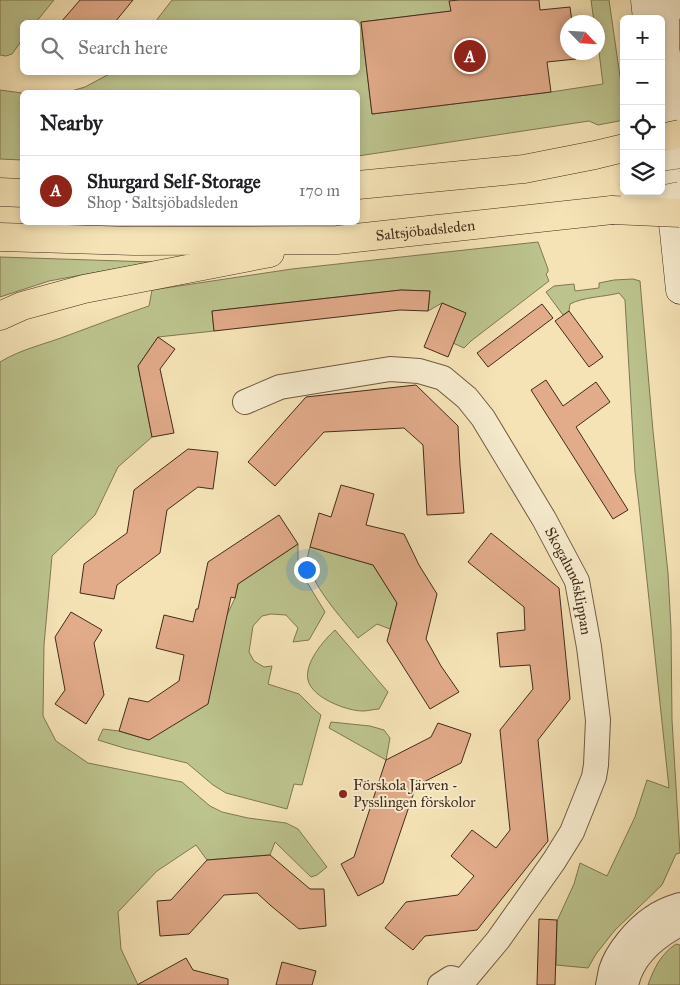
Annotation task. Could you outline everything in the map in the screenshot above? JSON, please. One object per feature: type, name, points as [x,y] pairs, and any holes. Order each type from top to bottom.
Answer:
[{"type":"highway","points":[[665,137],[680,134]]},
{"type":"highway","points":[[360,185],[524,169],[620,149]]},
{"type":"highway","points":[[0,192],[20,193]]},
{"type":"highway","name":"Saltsjöbadsleden","points":[[0,237],[134,241],[337,240],[612,210],[680,213]]},
{"type":"highway","points":[[0,316],[22,306],[84,289],[337,240]]},
{"type":"main road","points":[[645,0],[647,15]]},
{"type":"main road","points":[[671,0],[665,19],[666,46],[680,164]]},
{"type":"main road","points":[[663,150],[680,290]]},
{"type":"main road","points":[[665,156],[680,154]]},
{"type":"main road","points":[[612,210],[680,196]]},
{"type":"street","name":"Skogalundsklippan","points":[[245,402],[280,387],[390,369],[419,371],[443,378],[467,398],[483,418],[544,519],[577,581],[590,647],[598,720],[594,777],[572,832],[554,861],[498,940],[456,984]]},
{"type":"street","points":[[608,985],[612,968],[635,932],[652,917],[680,905]]},
{"type":"street","points":[[626,985],[628,976],[635,963],[657,937],[680,924]]},
{"type":"green space","points":[[0,0],[54,0],[38,20],[20,20],[20,43],[12,54],[0,55]]},
{"type":"green space","points":[[172,0],[450,0],[451,11],[361,22],[372,114],[603,84],[600,60],[605,60],[605,15],[593,15],[591,0],[609,0],[620,76],[620,121],[598,125],[589,121],[360,156],[360,90],[75,90],[85,87],[107,75],[360,75],[360,20],[157,20]]},
{"type":"green space","points":[[0,90],[20,93],[20,160],[0,159]]},
{"type":"green space","points":[[538,242],[548,269],[546,274],[549,281],[464,348],[453,343],[465,313],[442,303],[428,311],[430,291],[401,290],[212,311],[214,331],[158,337],[138,366],[152,437],[118,467],[95,515],[52,556],[44,645],[43,716],[56,741],[88,763],[182,782],[210,806],[222,812],[248,818],[286,823],[298,829],[327,867],[311,877],[275,842],[270,855],[207,860],[196,845],[157,871],[118,912],[121,949],[138,985],[0,985],[0,362],[25,350],[149,306],[152,290],[292,269]]},
{"type":"green space","points":[[0,257],[152,262],[49,281],[0,297]]},
{"type":"green space","points":[[633,279],[640,281],[668,573],[672,720],[680,853],[676,854],[662,885],[615,930],[596,954],[588,968],[556,965],[557,921],[574,884],[580,863],[607,876],[635,817],[647,780],[669,788],[635,472],[625,300],[619,293],[581,300],[570,304],[569,311],[563,315],[546,292],[554,286],[574,284],[575,291],[599,288],[599,283]]},
{"type":"green space","points":[[298,544],[298,561],[305,579],[325,612],[309,640],[293,642],[298,628],[286,615],[271,614],[262,616],[253,626],[249,652],[254,661],[264,667],[272,666],[268,684],[299,694],[321,715],[302,785],[294,784],[287,809],[226,793],[213,785],[187,763],[98,740],[103,729],[119,731],[149,740],[227,615],[235,598],[238,584]]},
{"type":"green space","points":[[310,547],[373,565],[397,603],[390,629],[377,624],[358,638],[328,601],[314,579],[308,558]]},
{"type":"green space","points":[[335,630],[388,692],[379,709],[363,711],[348,709],[323,698],[311,686],[308,680],[308,673],[312,659]]},
{"type":"green space","points":[[331,722],[370,726],[384,730],[390,738],[386,760],[329,728]]},
{"type":"green space","points":[[676,944],[680,945],[680,985],[648,985],[659,962],[666,952]]},
{"type":"building","points":[[80,0],[133,0],[117,20],[63,20]]},
{"type":"building","points":[[539,0],[540,10],[570,7],[571,15],[560,15],[560,60],[566,60],[547,62],[551,92],[372,114],[361,22],[451,11],[449,1]]},
{"type":"building","points":[[401,290],[430,291],[428,311],[400,310],[214,331],[212,311]]},
{"type":"building","points":[[442,303],[466,313],[448,357],[424,347]]},
{"type":"building","points":[[542,304],[553,318],[488,367],[477,353]]},
{"type":"building","points":[[569,311],[603,357],[589,367],[555,321]]},
{"type":"building","points":[[158,337],[175,349],[160,369],[174,433],[152,437],[138,366]]},
{"type":"building","points":[[546,380],[563,406],[596,382],[610,402],[576,427],[628,510],[613,519],[531,390]]},
{"type":"building","points":[[416,385],[458,426],[464,513],[427,515],[423,445],[404,428],[324,432],[275,486],[248,462],[306,397]]},
{"type":"building","points":[[188,449],[218,452],[213,489],[198,487],[167,510],[160,553],[117,585],[114,599],[80,593],[84,564],[127,533],[134,490]]},
{"type":"building","points":[[341,485],[374,494],[366,525],[404,534],[419,565],[437,594],[426,639],[441,666],[459,692],[430,709],[387,641],[397,603],[373,565],[310,547],[319,513],[331,517]]},
{"type":"building","points":[[279,515],[298,544],[238,584],[235,598],[231,597],[208,704],[149,740],[119,731],[129,698],[148,702],[179,681],[184,655],[156,648],[164,615],[193,622],[196,609],[198,609],[208,562]]},
{"type":"building","points":[[491,533],[559,588],[570,699],[538,740],[548,841],[477,930],[425,936],[413,950],[385,928],[406,902],[458,895],[474,876],[451,856],[472,830],[496,848],[510,830],[500,730],[533,689],[530,665],[500,667],[497,633],[525,630],[524,607],[468,562]]},
{"type":"building","points":[[71,612],[102,630],[94,643],[104,695],[86,724],[55,704],[65,690],[55,637]]},
{"type":"building","points":[[438,723],[471,734],[461,763],[416,786],[383,883],[358,896],[341,864],[354,857],[386,760],[431,737]]},
{"type":"building","points":[[270,855],[310,889],[324,889],[326,926],[299,929],[257,893],[224,895],[189,934],[160,936],[157,901],[171,900],[207,860]]},
{"type":"building","points":[[539,919],[557,920],[555,985],[537,985]]},
{"type":"building","points":[[186,958],[193,970],[228,979],[228,985],[137,985]]},
{"type":"building","points":[[282,962],[316,971],[312,985],[276,985]]},
{"type":"place","name":"Shurgard Self-Storage","points":[[470,56]]},
{"type":"place","name":"Förskola Järven - Pysslingen förskolor","points":[[343,794]]}]
